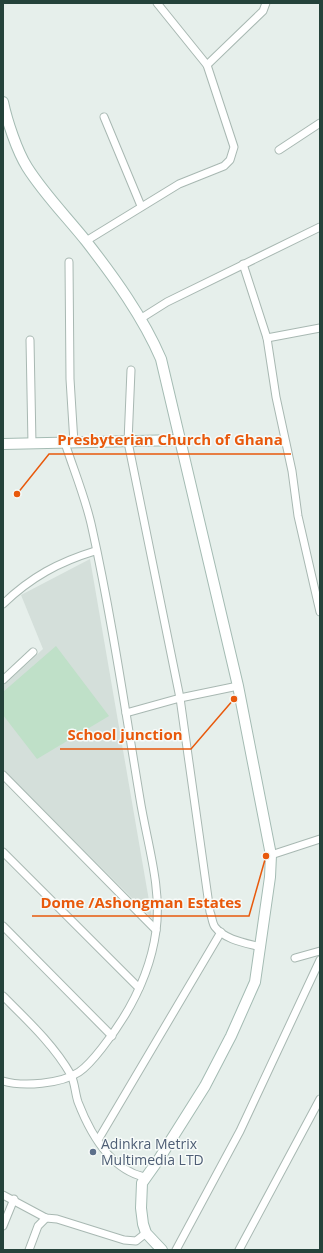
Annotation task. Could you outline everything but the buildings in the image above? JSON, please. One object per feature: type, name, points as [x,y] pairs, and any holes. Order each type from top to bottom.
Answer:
[{"type":"street","points":[[86,241],[179,184],[224,166],[233,154],[234,147],[207,65],[157,3]]},
{"type":"street","points":[[207,65],[263,11],[266,3]]},
{"type":"street","points":[[3,102],[26,166],[46,194],[86,241],[140,319],[160,359],[238,686],[271,855],[270,877],[255,982],[231,1036],[205,1086],[159,1159],[144,1177],[142,1183],[141,1208],[146,1233],[162,1250]]},
{"type":"street","points":[[104,117],[141,206]]},
{"type":"street","points":[[279,150],[320,123]]},
{"type":"street","points":[[140,319],[166,302],[320,227]]},
{"type":"street","points":[[3,1081],[19,1085],[34,1085],[71,1076],[79,1072],[95,1057],[112,1036],[130,1009],[150,961],[156,930],[157,888],[107,604],[95,550],[92,528],[70,443],[69,262]]},
{"type":"street","points":[[243,264],[267,338],[276,396],[292,471],[298,516],[320,612]]},
{"type":"street","points":[[267,338],[320,328]]},
{"type":"street","points":[[30,340],[32,444]]},
{"type":"street","points":[[131,370],[128,442],[180,698],[210,912],[214,926],[221,932],[230,937],[261,947]]},
{"type":"street","points":[[3,444],[180,440]]},
{"type":"street","points":[[3,604],[32,579],[71,558],[95,550]]},
{"type":"street","points":[[3,680],[33,652]]},
{"type":"street","points":[[126,713],[180,698],[238,686]]},
{"type":"street","points":[[3,775],[156,930]]},
{"type":"street","points":[[271,855],[320,839]]},
{"type":"street","points":[[3,852],[139,988]]},
{"type":"street","points":[[3,926],[112,1036]]},
{"type":"street","points":[[98,1140],[221,932]]},
{"type":"street","points":[[295,958],[320,951]]},
{"type":"street","points":[[176,1250],[240,1131],[320,960]]},
{"type":"street","points":[[3,996],[42,1036],[71,1076],[81,1108],[109,1157],[124,1169],[144,1177]]},
{"type":"street","points":[[239,1250],[320,1099]]},
{"type":"street","points":[[3,1195],[14,1199],[46,1218],[57,1219],[124,1240],[136,1241],[146,1233]]},
{"type":"street","points":[[3,1226],[14,1199]]},
{"type":"street","points":[[29,1250],[38,1226],[46,1218]]},
{"type":"shaded area","points":[[90,559],[152,918],[3,770],[3,686],[43,649],[21,595]]},
{"type":"green space","points":[[56,646],[109,716],[37,759],[3,715],[3,692]]},
{"type":"place","name":"Presbyterian Church of Ghana","points":[[17,494]]},
{"type":"place","name":"School junction","points":[[234,699]]},
{"type":"place","name":"Dome /Ashongman Estates","points":[[266,856]]},
{"type":"place","name":"Adinkra Metrix Multimedia LTD","points":[[93,1152]]}]
